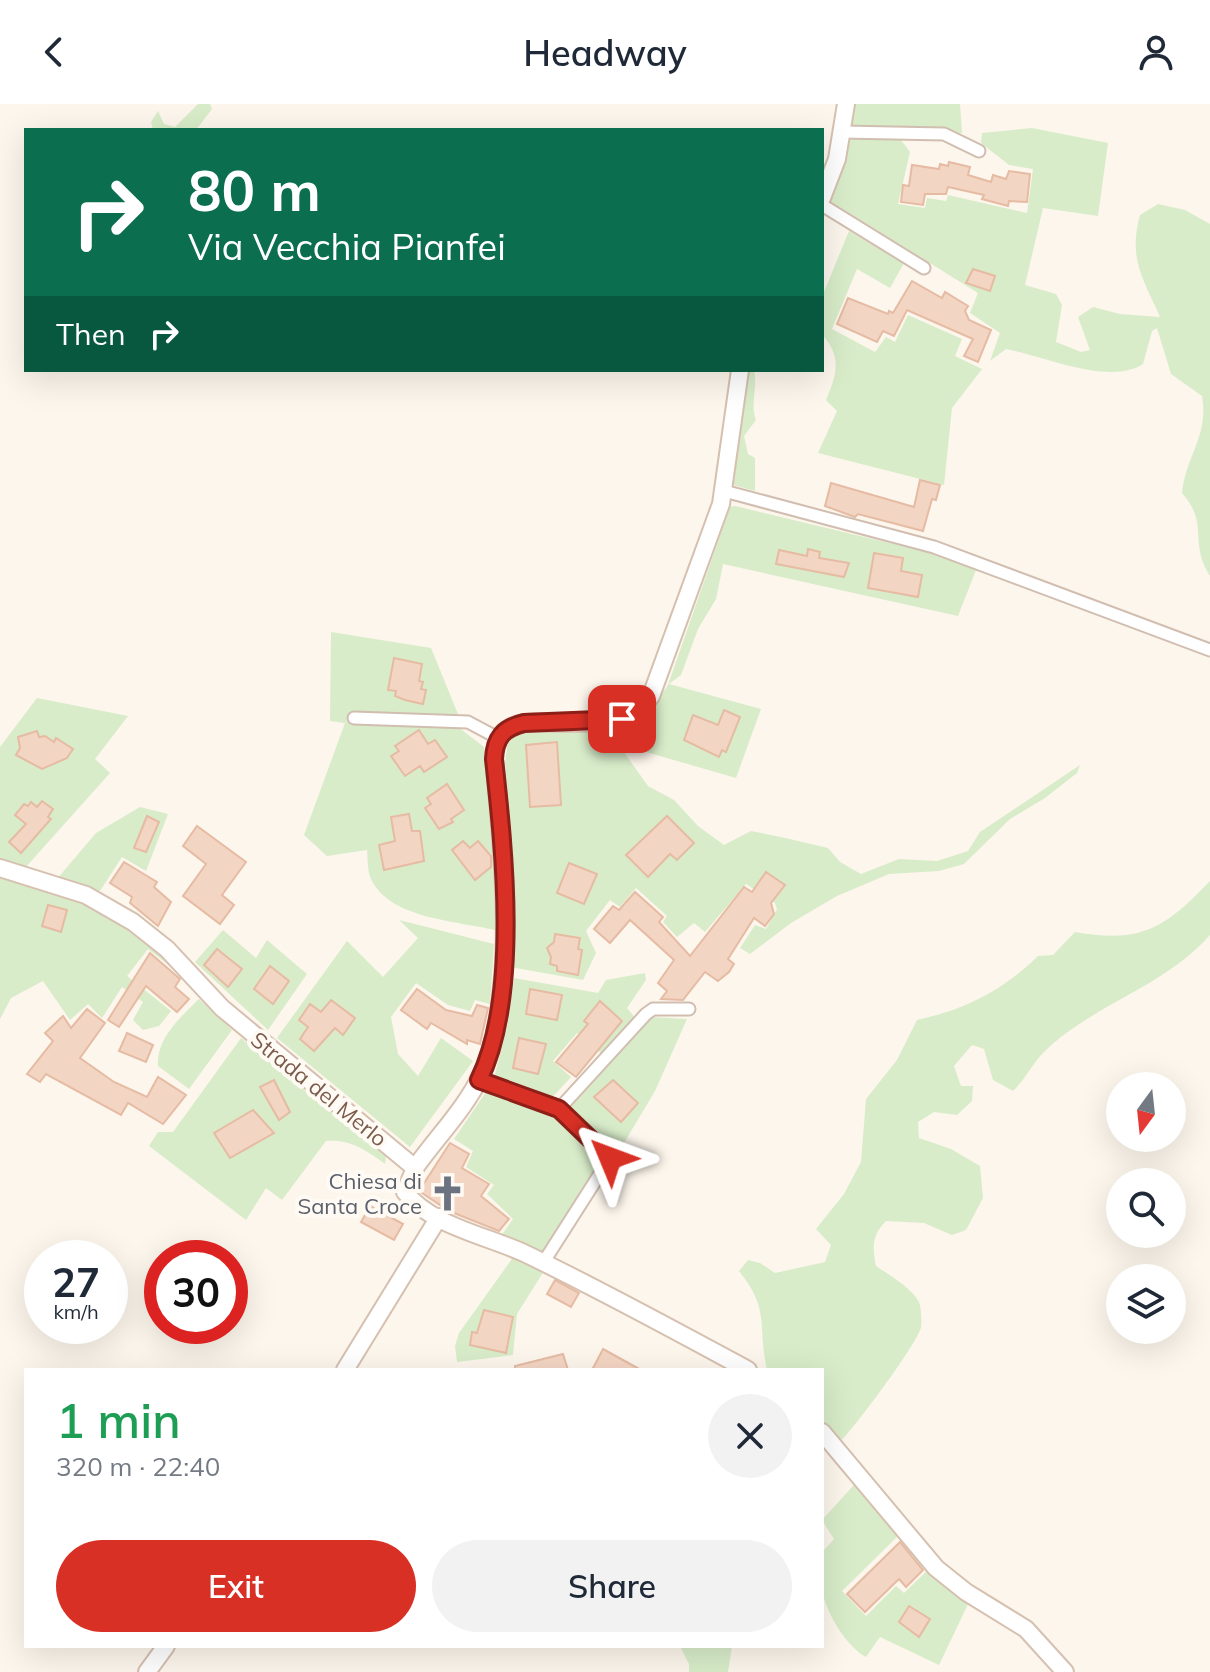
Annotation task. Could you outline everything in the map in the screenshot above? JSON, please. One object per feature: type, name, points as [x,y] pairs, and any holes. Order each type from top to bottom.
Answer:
[{"type":"street","points":[[824,193],[837,159],[846,104]]},
{"type":"street","points":[[842,132],[944,134],[979,151]]},
{"type":"street","points":[[824,206],[924,268]]},
{"type":"street","points":[[740,372],[724,491],[663,671],[645,705],[631,716],[614,721],[524,723],[509,727],[498,738],[494,759],[504,875],[496,1025],[479,1080],[415,1168],[405,1192],[439,1217],[543,1263],[744,1368]]},
{"type":"street","points":[[724,491],[934,547],[1210,650]]},
{"type":"street","points":[[354,718],[468,722],[498,738]]},
{"type":"street","name":"Strada del Merlo","points":[[0,868],[86,895],[133,922],[167,949],[222,1008],[415,1168]]},
{"type":"street","points":[[559,1109],[646,1014],[653,1009],[689,1009]]},
{"type":"street","points":[[479,1080],[559,1109],[610,1158],[543,1263]]},
{"type":"street","points":[[346,1368],[439,1217]]},
{"type":"street","points":[[824,1434],[936,1568],[966,1592],[1026,1629],[1065,1672]]},
{"type":"street","points":[[147,1672],[165,1648]]},
{"type":"green space","points":[[198,104],[210,104],[212,109],[198,128],[152,128],[151,122],[158,111],[164,124],[175,127]]},
{"type":"green space","points":[[854,104],[960,104],[962,133],[851,129]]},
{"type":"green space","points":[[1032,128],[1108,143],[1098,216],[1043,208],[1025,285],[1056,294],[1062,305],[1056,342],[1081,352],[1090,350],[1078,317],[1093,307],[1120,314],[1160,317],[1139,268],[1136,244],[1140,215],[1158,204],[1185,210],[1210,224],[1210,576],[1200,553],[1195,515],[1182,493],[1200,434],[1202,396],[1171,374],[1157,328],[1152,331],[1143,364],[1129,370],[1095,371],[1006,349],[990,361],[1000,333],[970,313],[978,293],[830,201],[851,138],[901,140],[910,152],[898,204],[925,208],[927,198],[946,201],[948,195],[1027,213],[1033,169],[1009,165],[981,143],[982,133]]},
{"type":"green space","points":[[849,231],[904,263],[890,288],[857,269],[832,329],[875,352],[886,337],[895,342],[908,315],[962,339],[955,356],[982,369],[952,408],[944,485],[818,453],[837,411],[826,400],[836,366],[833,350],[824,337],[824,292]]},
{"type":"green space","points":[[746,372],[754,372],[756,420],[744,436],[748,454],[755,458],[755,491],[733,485]]},
{"type":"green space","points":[[730,507],[931,553],[976,570],[958,616],[723,564],[716,599],[698,629],[681,675],[669,684],[761,709],[736,778],[646,752],[626,725],[648,713],[668,685]]},
{"type":"green space","points":[[331,632],[431,648],[460,719],[350,714],[346,722],[458,727],[484,747],[498,892],[495,930],[410,911],[381,894],[368,870],[367,850],[327,856],[304,835],[345,723],[330,721]]},
{"type":"green space","points":[[37,698],[128,716],[95,759],[110,773],[24,869],[0,862],[0,747]]},
{"type":"green space","points":[[606,727],[648,786],[674,800],[698,826],[724,845],[751,831],[781,837],[828,848],[840,862],[861,874],[899,859],[937,861],[968,851],[980,832],[1080,765],[1077,773],[1045,798],[1010,819],[964,864],[939,871],[889,874],[837,896],[791,923],[750,954],[740,948],[755,925],[766,929],[777,909],[775,903],[746,884],[705,932],[694,923],[677,937],[663,922],[667,916],[636,888],[620,907],[610,900],[586,931],[596,953],[583,980],[510,967],[514,887],[505,763],[508,740],[522,731]]},
{"type":"green space","points":[[140,807],[168,814],[146,871],[122,857],[100,891],[57,879],[96,833]]},
{"type":"green space","points":[[0,874],[68,893],[116,918],[174,965],[170,966],[148,949],[127,976],[171,1011],[159,1026],[143,1030],[133,1020],[143,1002],[122,987],[102,1018],[88,1004],[70,1020],[43,981],[11,998],[0,1019]]},
{"type":"green space","points":[[1210,881],[1210,935],[1171,969],[1063,1035],[1040,1057],[1013,1091],[993,1080],[984,1049],[972,1045],[954,1066],[961,1086],[973,1086],[972,1101],[957,1115],[934,1112],[918,1122],[919,1138],[951,1149],[980,1166],[983,1198],[966,1230],[952,1235],[924,1223],[886,1221],[878,1231],[874,1247],[876,1266],[911,1291],[919,1302],[921,1327],[897,1367],[839,1443],[824,1426],[824,1368],[767,1368],[759,1308],[739,1271],[748,1260],[760,1263],[775,1273],[825,1262],[831,1245],[816,1229],[844,1194],[861,1162],[866,1099],[897,1060],[917,1020],[952,1010],[997,989],[1038,956],[1053,955],[1075,932],[1118,936],[1135,934],[1165,921]]},
{"type":"green space","points":[[399,920],[494,944],[490,1004],[475,1000],[470,1011],[448,1005],[416,983],[391,1017],[398,1054],[418,1076],[441,1038],[473,1061],[410,1147],[277,1038],[347,941],[383,977],[418,938]]},
{"type":"green space","points":[[223,930],[256,958],[267,940],[307,974],[268,1030],[195,962]]},
{"type":"green space","points":[[645,973],[646,980],[627,1008],[636,1019],[603,1055],[577,1033],[553,1061],[571,1077],[550,1100],[493,1082],[507,1026],[514,978],[598,993],[606,980]]},
{"type":"green space","points":[[199,999],[232,1030],[189,1089],[158,1066],[158,1056],[165,1037]]},
{"type":"green space","points":[[651,1017],[687,1019],[655,1091],[615,1158],[566,1109]]},
{"type":"green space","points":[[241,1038],[386,1157],[385,1164],[357,1146],[326,1141],[282,1200],[266,1188],[246,1220],[149,1146],[158,1132],[173,1132]]},
{"type":"green space","points":[[488,1089],[557,1114],[605,1158],[544,1254],[501,1236],[513,1219],[487,1194],[494,1185],[466,1167],[473,1151],[454,1139]]},
{"type":"green space","points":[[514,1256],[544,1271],[517,1314],[513,1355],[457,1362],[455,1346],[459,1333]]},
{"type":"green space","points":[[854,1485],[899,1535],[842,1591],[866,1616],[896,1586],[904,1593],[929,1569],[969,1602],[939,1665],[880,1637],[866,1657],[846,1639],[829,1612],[824,1597],[824,1551],[834,1539],[824,1518]]},
{"type":"green space","points":[[681,1648],[732,1648],[728,1672],[689,1672],[689,1664]]},
{"type":"building","points":[[949,162],[970,167],[968,175],[991,182],[993,175],[1006,179],[1009,171],[1030,174],[1027,202],[1009,201],[1008,206],[982,199],[984,195],[948,187],[946,194],[925,194],[923,205],[901,202],[903,185],[909,186],[912,165],[939,169],[940,164],[948,166]]},
{"type":"building","points":[[973,269],[995,276],[990,291],[966,283]]},
{"type":"building","points":[[912,281],[942,298],[945,292],[968,306],[965,311],[969,320],[991,330],[978,362],[964,356],[973,339],[907,310],[894,336],[883,331],[877,342],[837,324],[848,298],[888,314],[889,311],[893,313]]},
{"type":"building","points":[[920,480],[940,485],[936,500],[932,499],[923,531],[858,514],[855,517],[825,506],[831,483],[914,507]]},
{"type":"building","points":[[808,549],[820,552],[819,558],[849,563],[844,577],[776,564],[779,550],[807,556]]},
{"type":"building","points":[[874,553],[903,558],[901,571],[922,575],[918,597],[868,588]]},
{"type":"building","points":[[394,658],[422,664],[419,681],[423,682],[421,689],[426,690],[423,704],[395,696],[396,691],[388,690]]},
{"type":"building","points":[[724,710],[740,717],[726,752],[722,750],[719,757],[684,740],[693,715],[718,725]]},
{"type":"building","points":[[419,730],[428,744],[435,740],[447,757],[424,772],[420,766],[405,776],[391,756],[399,751],[395,746]]},
{"type":"building","points":[[37,731],[39,737],[45,736],[54,742],[56,738],[73,749],[67,758],[42,769],[16,755],[20,748],[18,737]]},
{"type":"building","points":[[557,742],[561,805],[530,807],[526,745]]},
{"type":"building","points":[[447,784],[464,810],[451,819],[453,822],[439,829],[425,808],[431,804],[427,798]]},
{"type":"building","points":[[42,801],[53,809],[48,817],[51,819],[21,853],[9,842],[26,824],[15,815],[24,804],[28,806],[31,802],[37,807]]},
{"type":"building","points":[[409,814],[412,831],[420,831],[424,861],[384,870],[379,845],[395,841],[391,817]]},
{"type":"building","points":[[147,816],[159,822],[146,852],[134,848]]},
{"type":"building","points":[[667,816],[694,843],[677,860],[670,854],[648,877],[626,855]]},
{"type":"building","points":[[197,826],[246,862],[222,895],[234,905],[220,924],[183,896],[206,864],[183,846]]},
{"type":"building","points":[[463,841],[470,848],[478,841],[491,856],[491,867],[475,880],[452,850]]},
{"type":"building","points":[[124,862],[157,882],[154,887],[171,902],[158,926],[130,903],[132,897],[110,883]]},
{"type":"building","points":[[569,863],[597,874],[584,904],[557,893]]},
{"type":"building","points":[[766,872],[785,885],[771,903],[774,914],[765,926],[754,918],[728,959],[734,964],[729,972],[718,981],[705,972],[683,1000],[661,999],[667,991],[658,983],[674,960],[630,920],[610,943],[594,929],[613,906],[619,910],[635,892],[663,917],[659,922],[690,956],[744,887],[752,892]]},
{"type":"building","points":[[48,905],[67,910],[61,932],[42,926]]},
{"type":"building","points":[[555,934],[580,938],[578,949],[582,950],[578,975],[557,971],[557,966],[550,964],[547,948],[554,942]]},
{"type":"building","points":[[217,949],[242,969],[228,987],[204,965]]},
{"type":"building","points":[[150,953],[180,979],[175,987],[189,999],[177,1012],[146,986],[119,1027],[108,1020]]},
{"type":"building","points":[[270,966],[289,981],[273,1004],[254,989]]},
{"type":"building","points":[[417,989],[446,1010],[472,1016],[477,1005],[488,1008],[480,1044],[467,1040],[467,1044],[431,1023],[427,1029],[401,1010]]},
{"type":"building","points":[[530,989],[562,995],[557,1020],[526,1014]]},
{"type":"building","points":[[331,1000],[355,1018],[343,1035],[335,1028],[314,1051],[300,1039],[308,1027],[299,1020],[310,1004],[321,1012]]},
{"type":"building","points":[[600,1001],[622,1021],[576,1077],[556,1062],[588,1024],[584,1021]]},
{"type":"building","points":[[87,1009],[105,1023],[80,1058],[114,1082],[147,1097],[158,1077],[186,1095],[163,1124],[128,1103],[121,1115],[46,1074],[40,1082],[27,1074],[53,1041],[45,1033],[63,1016],[71,1028]]},
{"type":"building","points":[[127,1033],[153,1045],[146,1062],[119,1051]]},
{"type":"building","points":[[519,1038],[546,1044],[538,1074],[513,1068]]},
{"type":"building","points":[[274,1080],[290,1112],[279,1120],[260,1087]]},
{"type":"building","points":[[613,1080],[638,1103],[621,1122],[594,1097]]},
{"type":"building","points":[[253,1110],[274,1133],[230,1158],[214,1133]]},
{"type":"building","points":[[450,1143],[469,1154],[462,1168],[489,1184],[481,1196],[509,1219],[499,1231],[449,1211],[419,1191]]},
{"type":"building","points":[[370,1206],[403,1224],[394,1240],[361,1222]]},
{"type":"building","points":[[555,1280],[579,1293],[571,1307],[547,1294]]},
{"type":"building","points":[[484,1310],[513,1317],[506,1353],[470,1345],[472,1332],[477,1333]]},
{"type":"building","points":[[603,1349],[637,1368],[593,1368]]},
{"type":"building","points":[[563,1354],[567,1368],[515,1368]]},
{"type":"building","points":[[900,1542],[923,1570],[906,1587],[899,1579],[865,1612],[847,1594]]},
{"type":"building","points":[[909,1606],[930,1619],[919,1637],[899,1622]]},
{"type":"place","name":"Chiesa di Santa Croce","points":[[448,1194]]},
{"type":"route","points":[[610,1158],[559,1109],[479,1080],[498,1015],[503,939],[504,875],[494,759],[496,742],[509,727],[524,723],[622,719]]}]
